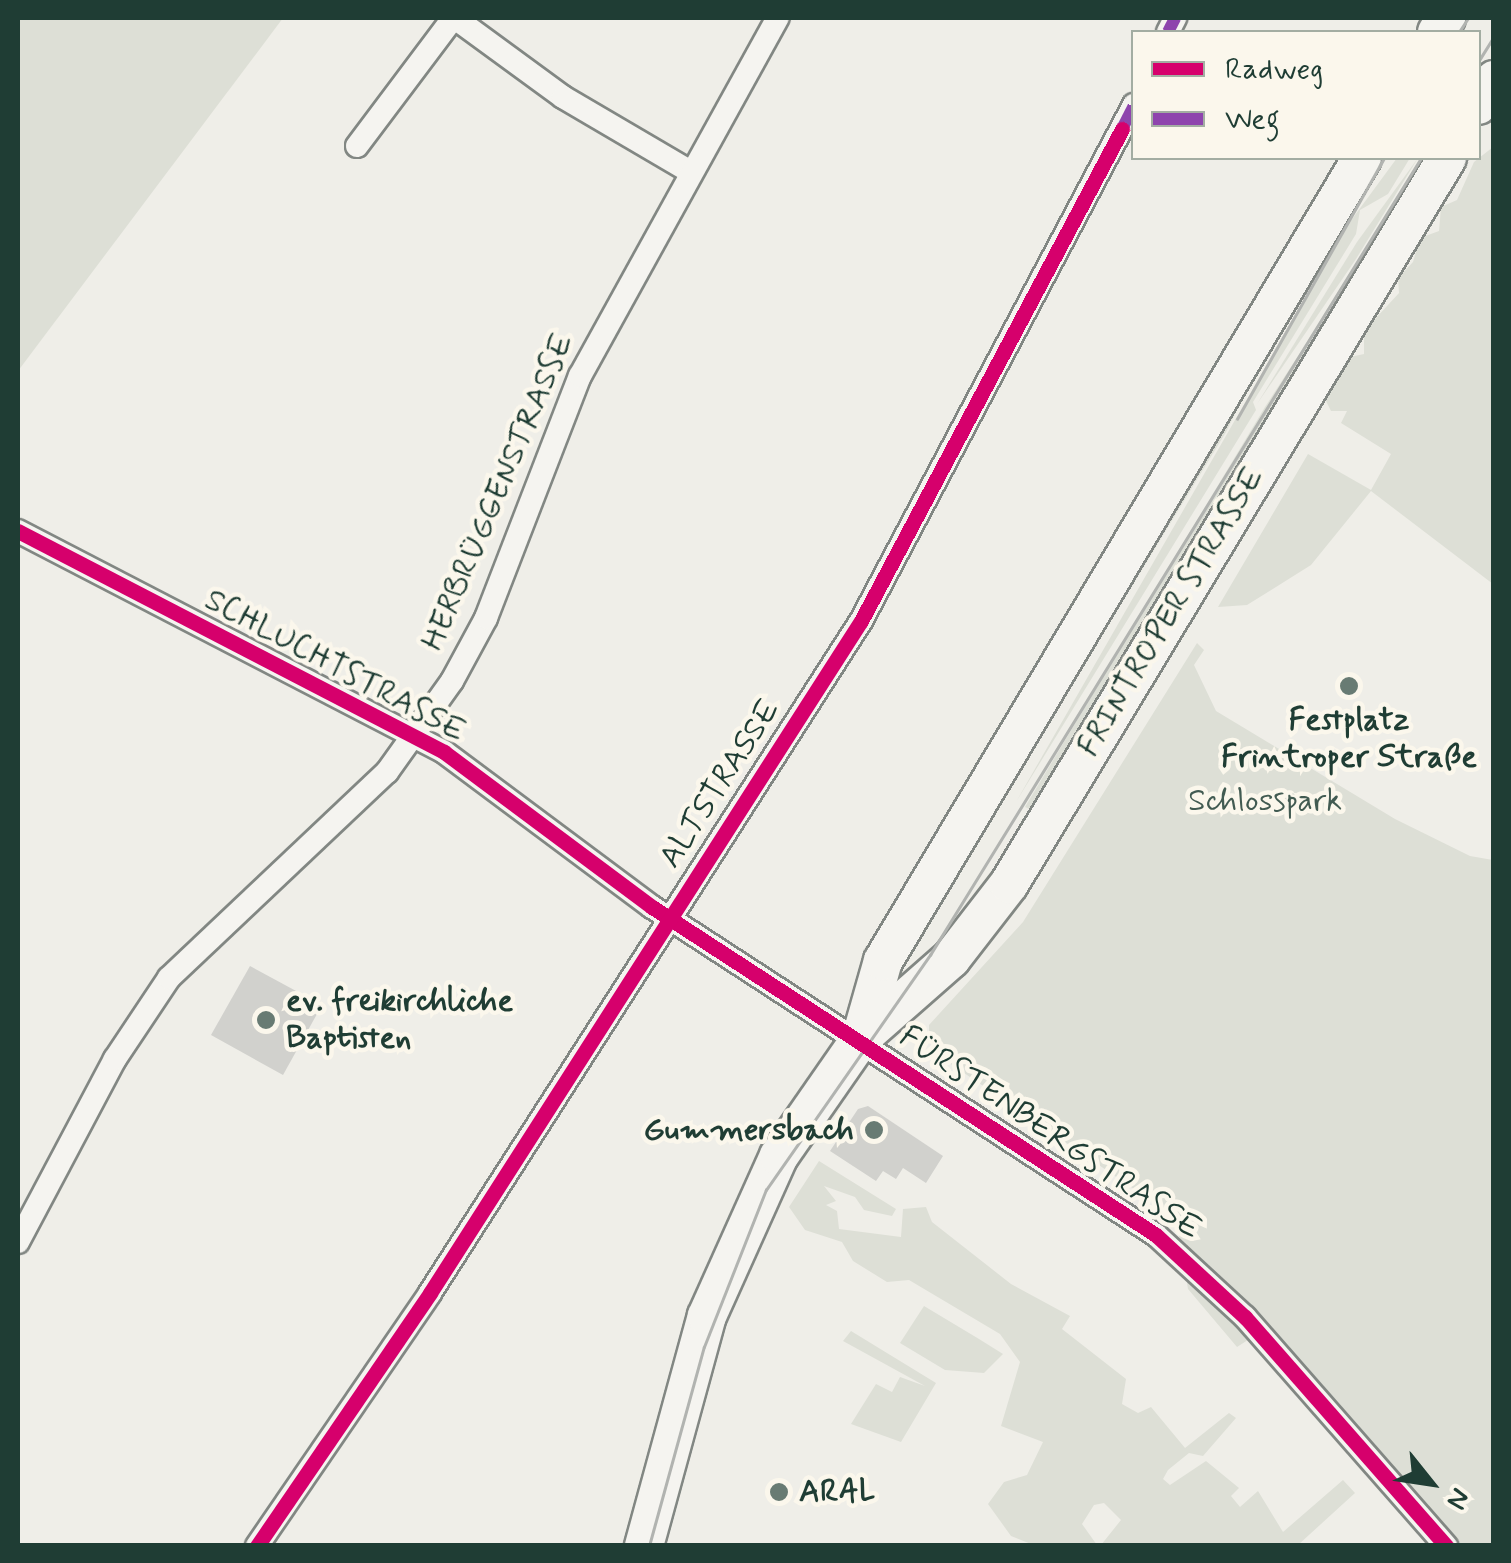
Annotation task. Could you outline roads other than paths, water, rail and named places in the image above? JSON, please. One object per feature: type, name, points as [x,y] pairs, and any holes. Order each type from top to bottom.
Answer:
[{"type":"main road","name":"FRINTROPER STRASSE","points":[[861,1038],[883,961],[1361,160]]},
{"type":"main road","name":"FRINTROPER STRASSE","points":[[644,1546],[707,1316],[746,1217],[861,1038],[952,960],[1008,884],[1446,160]]},
{"type":"street","points":[[357,146],[454,18],[563,96],[689,172]]},
{"type":"street","name":"HERBRÜGGENSTRASSE","points":[[18,1242],[114,1060],[169,978],[368,791],[413,734],[486,618],[580,376],[689,172],[778,18]]},
{"type":"street","name":"ALTSTRASSE","points":[[258,1546],[430,1293],[667,916],[861,621],[1131,111]]},
{"type":"street","name":"SCHLUCHTSTRASSE","points":[[18,531],[413,734],[667,916],[861,1038]]},
{"type":"street","name":"FÜRSTENBERGSTRASSE","points":[[861,1038],[1181,1253],[1446,1546]]},
{"type":"tram line","points":[[1460,30],[1468,18]]},
{"type":"tram line","points":[[1481,57],[1494,36]]},
{"type":"tram line","points":[[1237,419],[1383,160]]},
{"type":"tram line","points":[[649,1546],[704,1347],[766,1190],[930,955],[1420,160]]},
{"type":"place","name":"Festplatz Frintroper Straße","points":[[1349,686]]},
{"type":"place","name":"ev. freikirchliche Baptisten","points":[[266,1020]]},
{"type":"place","name":"Gummersbach","points":[[874,1130]]},
{"type":"place","name":"ARAL","points":[[779,1492]]},
{"type":"park label","name":"Schlosspark","points":[[1265,801]]}]
